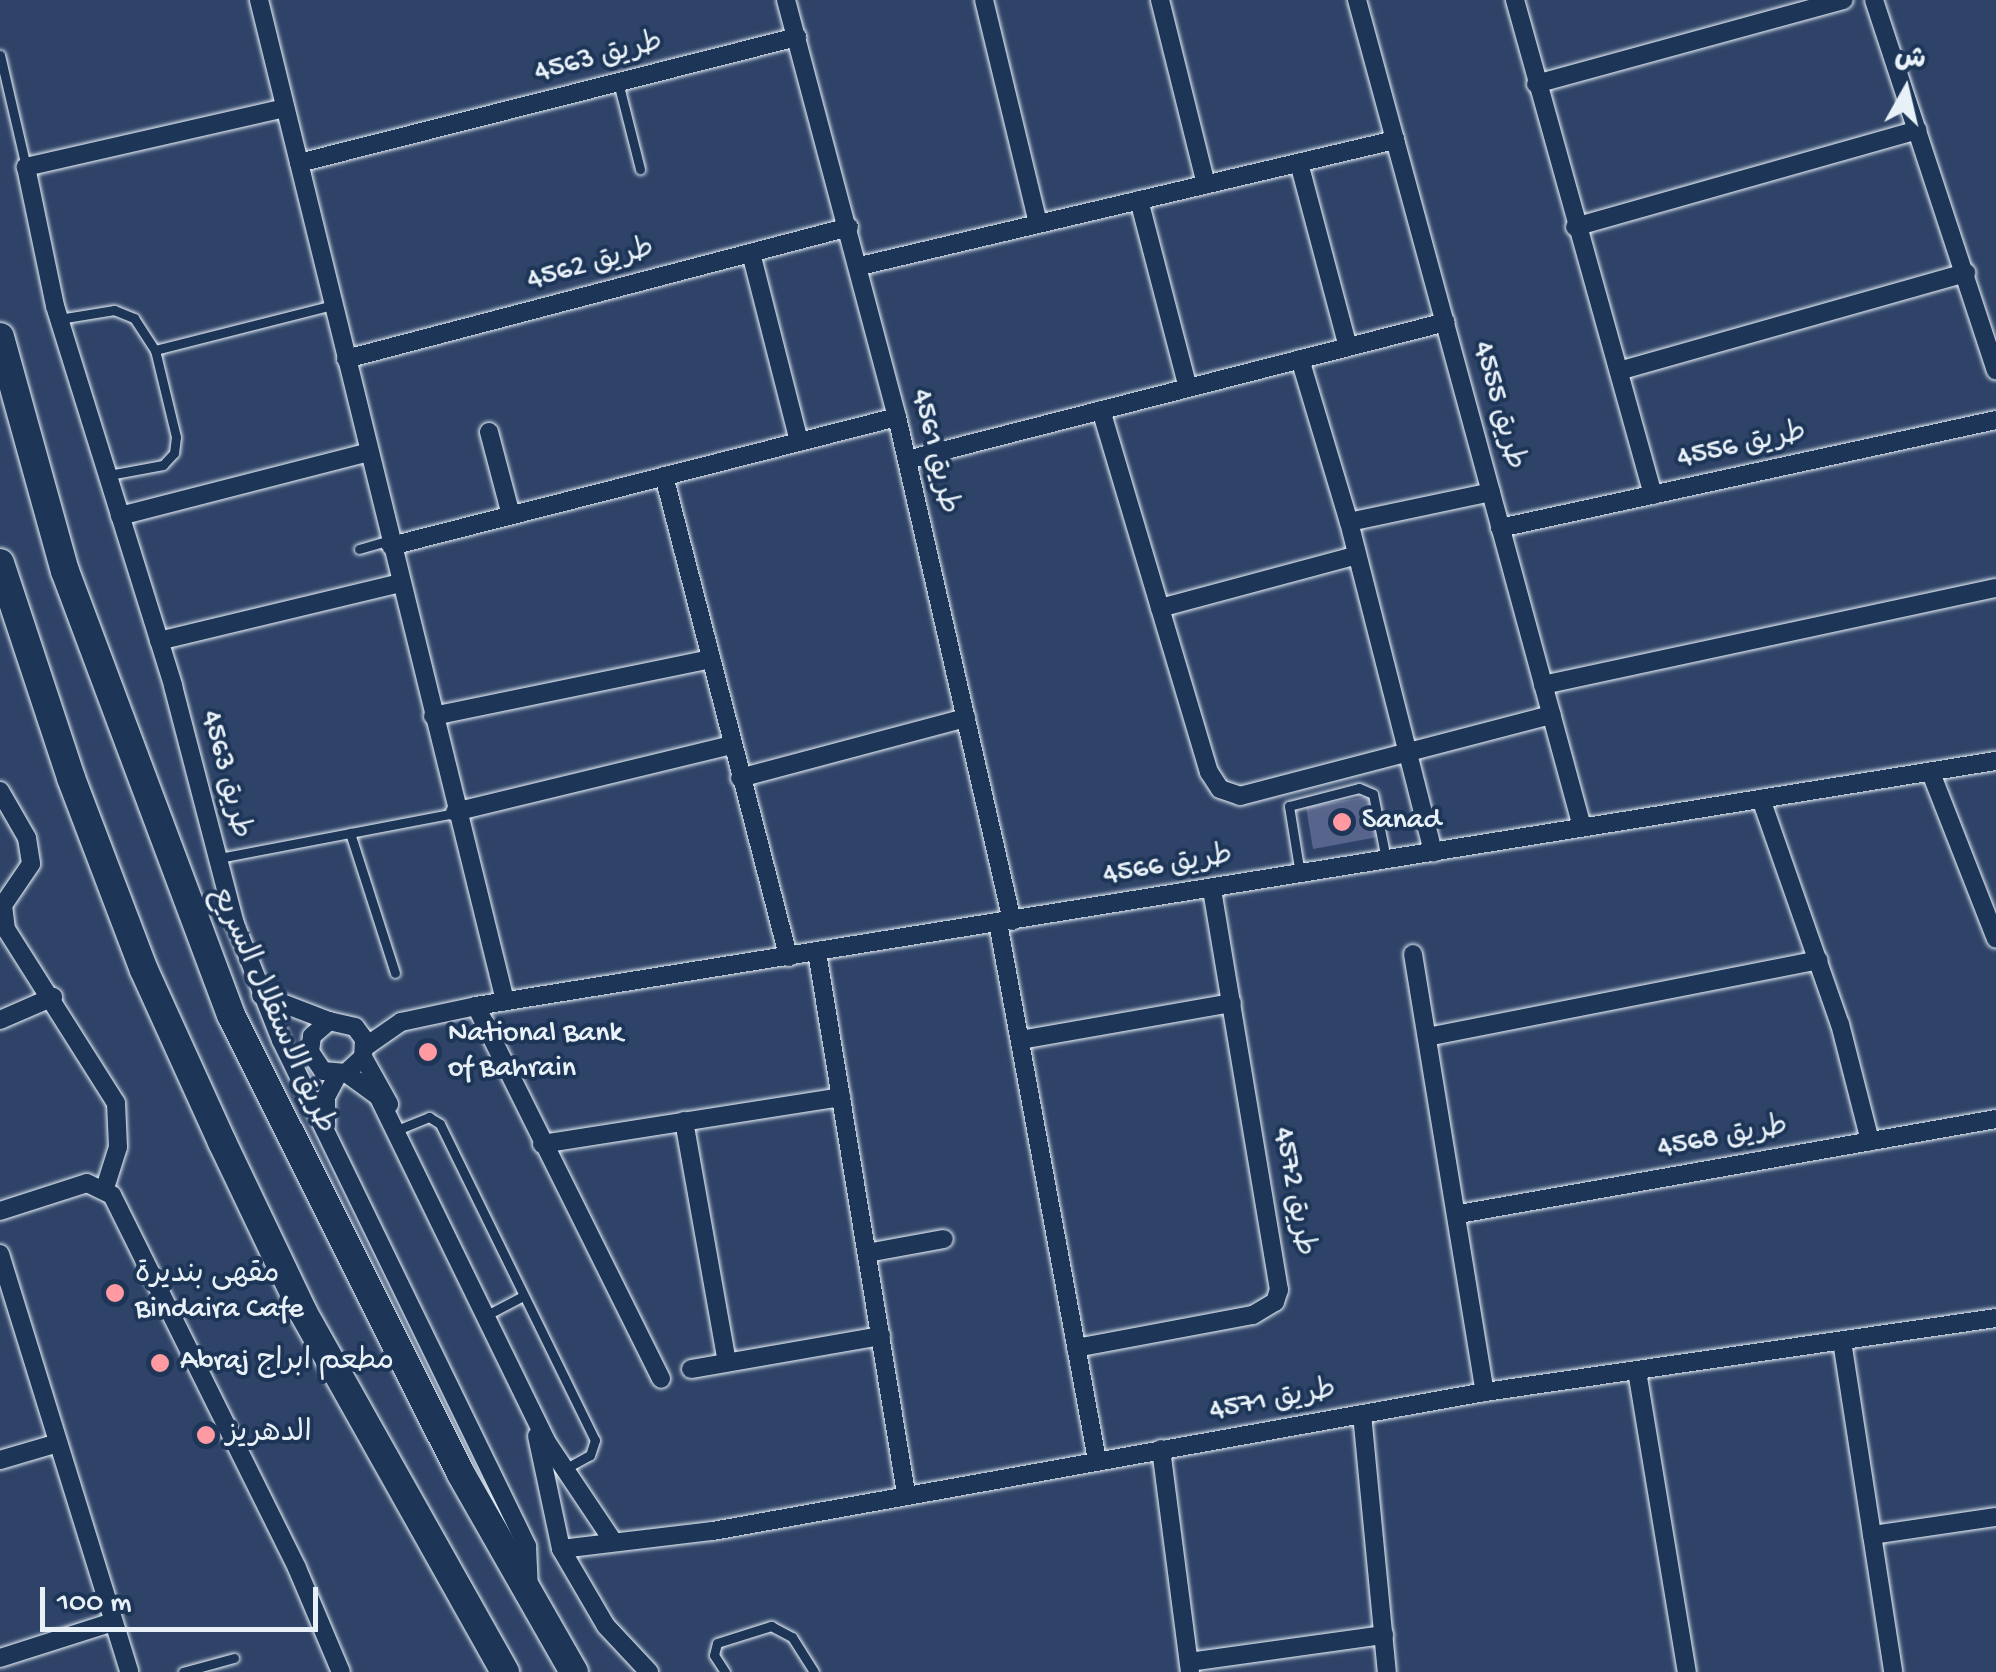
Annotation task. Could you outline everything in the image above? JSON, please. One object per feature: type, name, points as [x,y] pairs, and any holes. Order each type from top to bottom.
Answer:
[{"type":"main road","name":"طريق الاستقلال السريع","points":[[0,336],[66,571],[232,1015],[418,1390],[574,1672]]},
{"type":"main road","points":[[0,563],[70,778],[144,970],[214,1125],[303,1312],[504,1672]]},
{"type":"street","points":[[259,0],[455,812],[505,1001]]},
{"type":"street","name":"طريق 4561","points":[[786,0],[860,266],[897,417],[966,718],[1005,922]]},
{"type":"street","points":[[984,0],[1038,224]]},
{"type":"street","points":[[1160,0],[1206,184]]},
{"type":"street","name":"طريق 4555","points":[[1357,0],[1582,827]]},
{"type":"street","points":[[1515,0],[1575,227],[1654,494]]},
{"type":"street","points":[[1536,84],[1844,0]]},
{"type":"street","points":[[1874,0],[1996,370]]},
{"type":"street","name":"طريق 4563","points":[[298,163],[798,37]]},
{"type":"street","points":[[26,167],[285,108]]},
{"type":"street","points":[[1575,227],[1918,130]]},
{"type":"street","points":[[860,266],[1395,140]]},
{"type":"street","points":[[1299,163],[1348,347]]},
{"type":"street","name":"طريق 4563","points":[[26,167],[59,320],[159,641],[216,858],[261,996],[527,1546],[528,1590]]},
{"type":"street","points":[[1140,200],[1188,388]]},
{"type":"street","name":"طريق 4562","points":[[346,358],[849,227]]},
{"type":"street","points":[[751,253],[799,442]]},
{"type":"street","points":[[1619,371],[1966,273]]},
{"type":"street","points":[[907,460],[1446,322]]},
{"type":"street","points":[[1300,359],[1350,522],[1354,556],[1433,852]]},
{"type":"street","points":[[1101,410],[1211,779],[1226,793],[1240,796],[1552,715]]},
{"type":"street","points":[[391,543],[897,417]]},
{"type":"street","name":"طريق 4556","points":[[1500,528],[1996,420]]},
{"type":"street","points":[[489,432],[511,516]]},
{"type":"street","points":[[120,516],[369,452]]},
{"type":"street","points":[[664,476],[788,957]]},
{"type":"street","points":[[1350,522],[1490,492]]},
{"type":"street","points":[[1160,608],[1354,556]]},
{"type":"street","points":[[159,641],[400,583]]},
{"type":"street","points":[[1543,685],[1996,588]]},
{"type":"street","points":[[433,716],[711,659]]},
{"type":"street","points":[[740,778],[966,718]]},
{"type":"street","points":[[455,812],[732,744]]},
{"type":"street","name":"طريق 4566","points":[[349,1023],[415,1017],[1996,761]]},
{"type":"street","points":[[1931,773],[1996,940]]},
{"type":"street","points":[[0,791],[26,838],[31,864],[3,906],[6,930],[53,997],[116,1103],[118,1148],[105,1188],[289,1551],[341,1672]]},
{"type":"street","points":[[1761,799],[1818,960],[1870,1141]]},
{"type":"street","name":"طريق 4572","points":[[1076,1348],[1253,1315],[1274,1302],[1279,1277],[1212,888]]},
{"type":"street","points":[[1005,922],[1020,1040],[1097,1460]]},
{"type":"street","points":[[818,952],[906,1493]]},
{"type":"street","points":[[1413,954],[1459,1214],[1485,1392]]},
{"type":"street","points":[[1427,1037],[1818,960]]},
{"type":"street","points":[[261,996],[329,1021],[349,1023],[385,1089],[400,1138]]},
{"type":"street","points":[[0,1020],[53,997]]},
{"type":"street","points":[[1020,1040],[1232,1004]]},
{"type":"street","points":[[476,1006],[661,1380]]},
{"type":"street","name":"طريق 4566","points":[[364,1052],[415,1017]]},
{"type":"street","points":[[329,1021],[312,1036],[310,1052],[317,1066],[342,1074],[378,1096],[562,1470],[613,1541]]},
{"type":"street","points":[[327,1136],[326,1097],[364,1052]]},
{"type":"street","points":[[542,1144],[841,1097]]},
{"type":"street","name":"طريق 4568","points":[[1459,1214],[1996,1119]]},
{"type":"street","points":[[684,1120],[727,1362]]},
{"type":"street","points":[[0,1212],[78,1184],[105,1188]]},
{"type":"street","points":[[867,1253],[944,1239]]},
{"type":"street","points":[[0,1254],[9,1315],[58,1443],[129,1672]]},
{"type":"street","name":"طريق 4571","points":[[561,1549],[713,1531],[906,1493],[1485,1392],[1996,1318]]},
{"type":"street","points":[[690,1369],[880,1336]]},
{"type":"street","points":[[1842,1341],[1894,1672]]},
{"type":"street","points":[[1637,1371],[1687,1672]]},
{"type":"street","points":[[532,1412],[561,1549],[606,1626],[649,1672]]},
{"type":"street","points":[[1362,1414],[1387,1672]]},
{"type":"street","points":[[0,1460],[58,1443]]},
{"type":"street","points":[[1161,1449],[1190,1667],[1384,1635]]},
{"type":"street","points":[[1872,1535],[1996,1517]]},
{"type":"street","points":[[0,1658],[113,1622]]},
{"type":"lane","name":"طريق 4563","points":[[0,55],[26,167]]},
{"type":"lane","points":[[618,82],[640,169]]},
{"type":"lane","points":[[155,350],[333,305]]},
{"type":"lane","points":[[59,320],[114,310],[134,318],[155,350],[176,437],[174,454],[163,465],[106,476]]},
{"type":"lane","points":[[359,548],[391,543]]},
{"type":"lane","points":[[1300,874],[1289,806],[1359,788],[1373,794],[1386,859]]},
{"type":"lane","points":[[216,858],[455,812]]},
{"type":"lane","points":[[350,833],[395,973]]},
{"type":"lane","points":[[400,1138],[424,1118],[437,1121],[595,1440],[590,1455],[562,1470]]},
{"type":"lane","points":[[485,1316],[523,1296]]},
{"type":"lane","points":[[725,1672],[714,1655],[717,1643],[763,1626],[792,1637],[814,1672]]},
{"type":"lane","points":[[183,1672],[234,1658]]},
{"type":"building","name":"Sanad","points":[[1370,796],[1378,837],[1313,849],[1306,807]]},
{"type":"place","name":"Sanad","points":[[1342,822]]},
{"type":"place","name":"National Bank of Bahrain","points":[[428,1052]]},
{"type":"place","name":"مقهى بنديرة Bindaira Cafe","points":[[115,1293]]},
{"type":"place","name":"Abraj مطعم ابراج","points":[[160,1363]]},
{"type":"place","name":"الدهريز","points":[[206,1435]]}]
